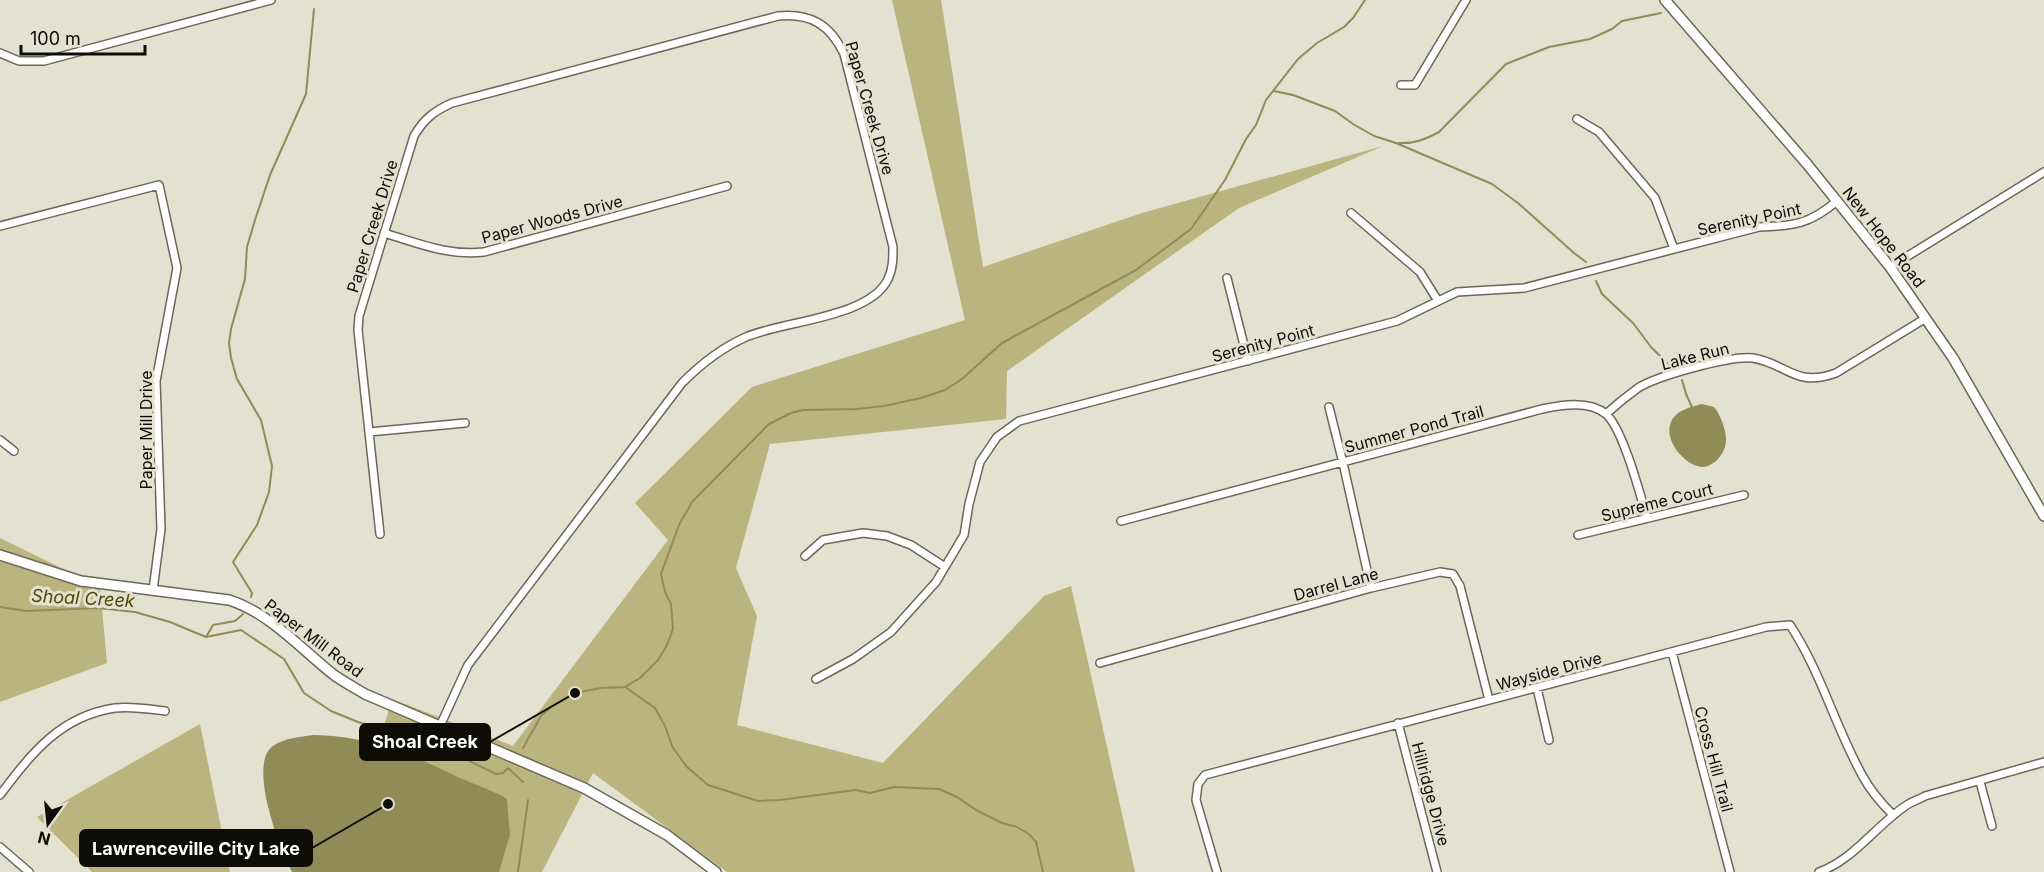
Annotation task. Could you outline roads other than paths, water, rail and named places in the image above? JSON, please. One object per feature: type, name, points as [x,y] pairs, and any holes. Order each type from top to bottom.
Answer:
[{"type":"street","points":[[0,53],[19,61],[44,61],[271,0]]},
{"type":"street","points":[[1401,86],[1414,85],[1466,0]]},
{"type":"street","name":"New Hope Road","points":[[1665,0],[1837,201],[1890,267],[1953,358],[2043,513]]},
{"type":"street","name":"Paper Creek Drive","points":[[380,534],[358,330],[359,316],[414,136],[423,122],[435,111],[452,103],[778,16],[794,14],[811,19],[825,27],[837,39],[844,54],[893,247],[888,280],[877,294],[858,306],[747,337],[702,363],[682,383],[468,665],[440,726]]},
{"type":"street","points":[[1577,119],[1599,132],[1654,198],[1674,249]]},
{"type":"street","points":[[1890,267],[2044,172]]},
{"type":"street","name":"Paper Mill Drive","points":[[0,226],[159,185],[177,268],[156,381],[161,529],[153,590]]},
{"type":"street","name":"Paper Woods Drive","points":[[384,232],[450,253],[484,252],[727,186]]},
{"type":"street","name":"Serenity Point","points":[[816,679],[853,659],[891,632],[936,582],[964,535],[980,462],[997,437],[1019,421],[1396,321],[1457,292],[1524,288],[1758,227],[1796,225],[1815,218],[1837,201]]},
{"type":"street","points":[[1351,213],[1420,272],[1438,301]]},
{"type":"street","points":[[1227,278],[1248,361]]},
{"type":"street","name":"Lake Run","points":[[1606,414],[1639,388],[1654,380],[1731,359],[1752,358],[1805,378],[1820,379],[1836,373],[1926,318]]},
{"type":"street","name":"Summer Pond Trail","points":[[1121,520],[1557,406],[1575,404],[1606,414]]},
{"type":"street","points":[[1329,407],[1371,588]]},
{"type":"street","points":[[1606,414],[1618,434],[1647,518]]},
{"type":"street","points":[[369,432],[465,423]]},
{"type":"street","points":[[0,440],[14,451]]},
{"type":"street","name":"Supreme Court","points":[[1578,535],[1744,495]]},
{"type":"street","points":[[805,556],[823,540],[863,533],[887,537],[911,545],[945,567]]},
{"type":"street","name":"Paper Mill Road","points":[[0,555],[81,581],[229,600],[245,605],[272,623],[336,676],[365,694],[584,788],[667,835],[716,872]]},
{"type":"street","name":"Darrel Lane","points":[[1100,663],[1371,588],[1440,572],[1453,574],[1460,586],[1490,700]]},
{"type":"street","name":"Wayside Drive","points":[[1217,872],[1196,800],[1198,784],[1206,775],[1766,627],[1790,626],[1821,683],[1862,776],[1875,796],[1893,815]]},
{"type":"street","name":"Cross Hill Trail","points":[[1672,652],[1730,872]]},
{"type":"street","points":[[1537,688],[1549,740]]},
{"type":"street","points":[[0,795],[43,742],[63,727],[88,715],[115,708],[165,711]]},
{"type":"street","name":"Hillridge Drive","points":[[1398,723],[1437,872]]},
{"type":"street","points":[[1819,872],[1846,858],[1893,815],[1924,796],[2044,762]]},
{"type":"street","points":[[1980,782],[1992,826]]},
{"type":"street","points":[[0,847],[29,872]]},
{"type":"waterway","points":[[625,687],[640,678],[658,660],[673,629],[671,604],[665,592],[661,574],[679,525],[692,502],[769,424],[803,410],[884,406],[945,390],[962,379],[1002,343],[1136,270],[1191,229],[1225,180],[1246,139],[1256,125],[1266,100],[1298,59],[1317,43],[1344,27],[1365,0]]},
{"type":"waterway","points":[[251,597],[252,593],[233,562],[257,525],[269,492],[272,466],[261,420],[237,379],[229,343],[245,279],[247,247],[255,220],[270,175],[306,94],[314,9]]},
{"type":"waterway","points":[[1399,143],[1410,143],[1439,132],[1506,64],[1549,47],[1590,39],[1612,29],[1622,21],[1661,13]]},
{"type":"waterway","points":[[1274,91],[1293,95],[1335,111],[1374,136],[1396,143],[1492,184],[1518,203],[1586,262]]},
{"type":"waterway","points":[[1596,281],[1602,294],[1633,323],[1651,347],[1670,366]]},
{"type":"waterway","points":[[1682,380],[1692,407]]},
{"type":"waterway","name":"Shoal Creek","points":[[0,607],[26,611],[98,608],[135,612],[170,622],[206,637],[241,630],[284,659],[304,693],[331,711],[358,722],[447,750],[496,774],[503,773],[508,768],[523,782]]},
{"type":"waterway","points":[[206,637],[213,625],[235,621],[243,614]]},
{"type":"waterway","name":"Shoal Creek","points":[[523,748],[541,716],[551,707],[575,693],[601,688],[625,687],[655,708],[673,748],[687,767],[708,785],[758,801],[856,790],[870,793],[894,787],[939,789],[957,797],[976,810],[1029,834],[1036,842],[1043,872]]},
{"type":"waterway","points":[[518,872],[528,800]]},
{"type":"place","name":"Shoal Creek","points":[[575,693]]},
{"type":"place","name":"Lawrenceville City Lake","points":[[388,804]]}]
